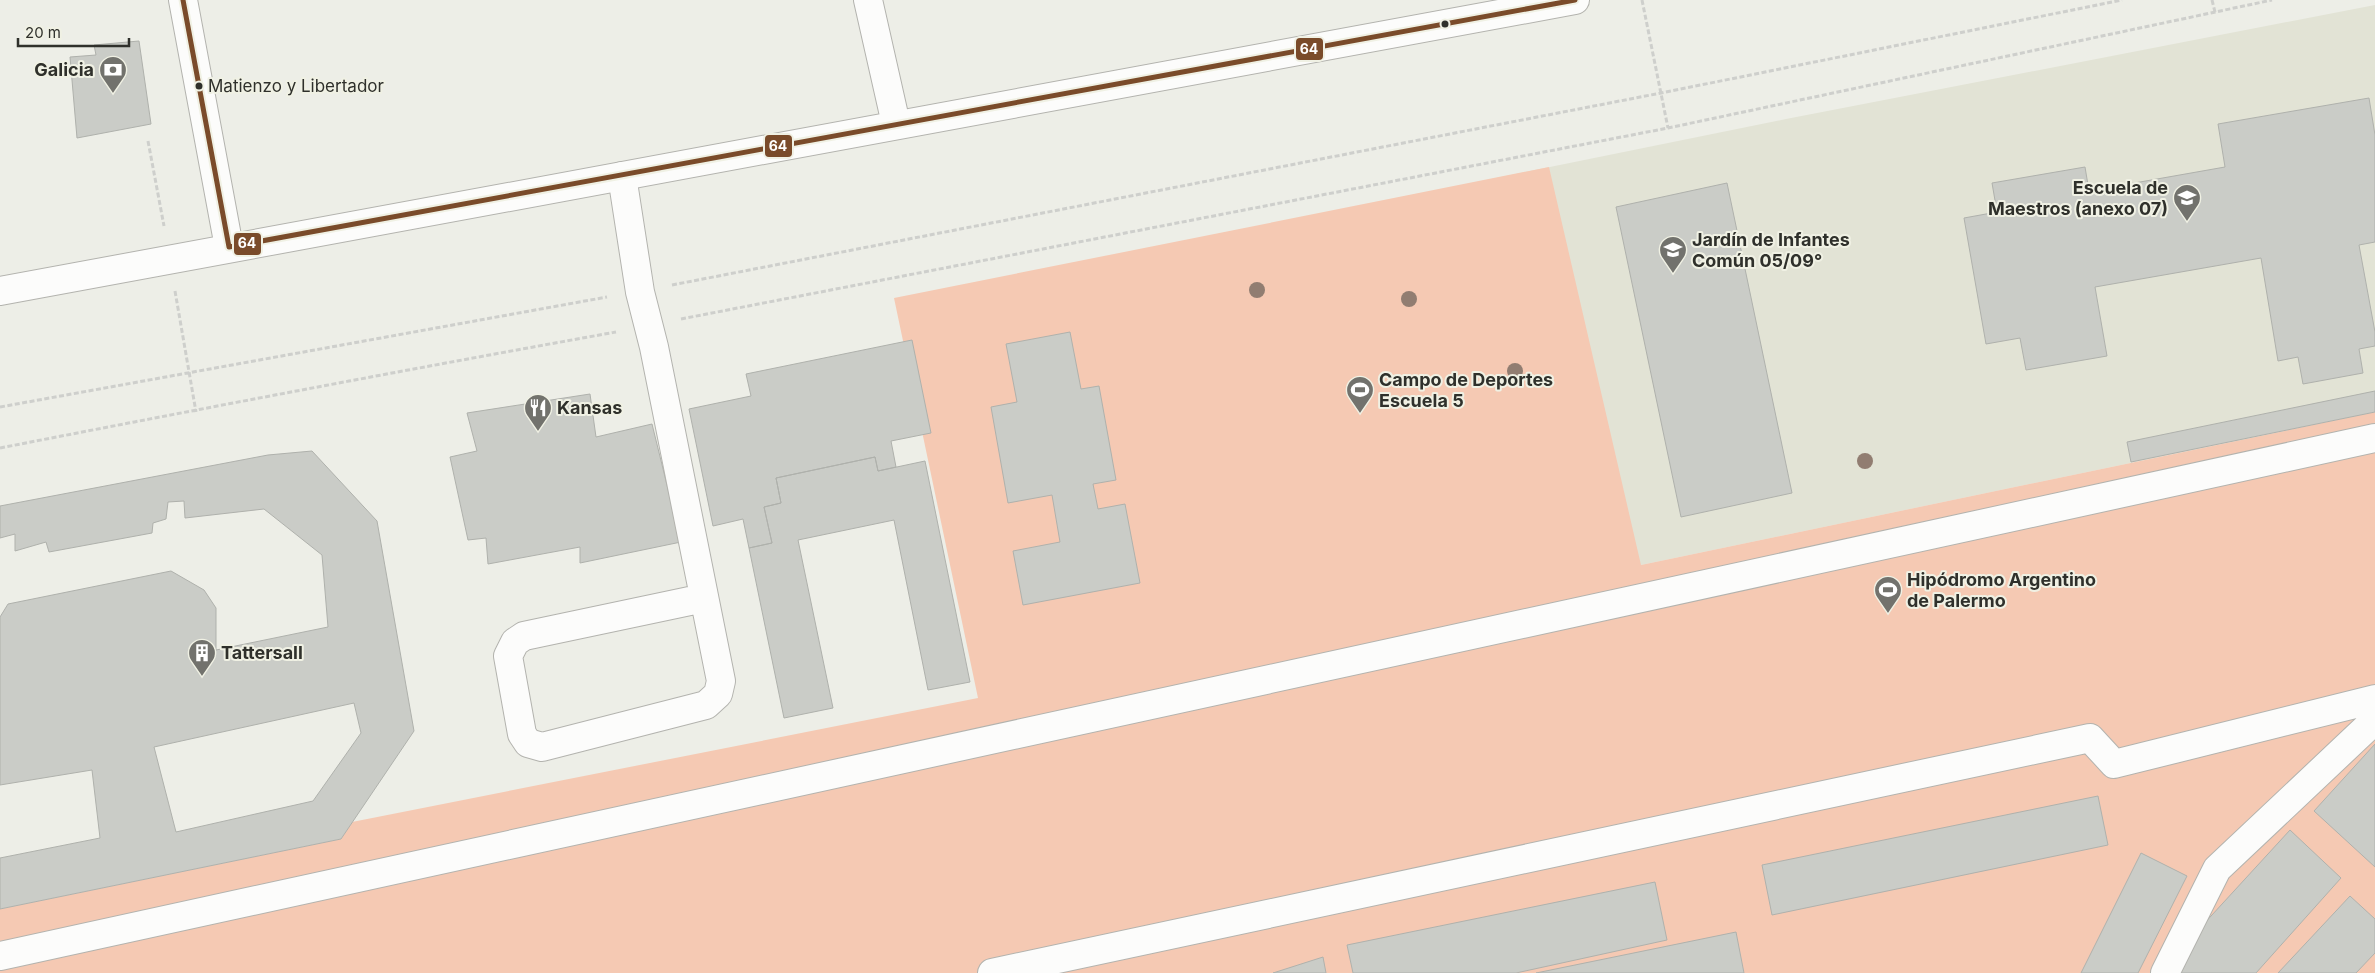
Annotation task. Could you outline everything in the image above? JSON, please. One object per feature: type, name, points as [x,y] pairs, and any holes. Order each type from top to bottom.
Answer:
[{"type":"main road","points":[[184,0],[229,247]]},
{"type":"main road","points":[[868,0],[896,124]]},
{"type":"main road","points":[[0,290],[1574,0]]},
{"type":"main road","points":[[622,176],[640,292],[647,326],[654,347],[721,681],[718,694],[706,705],[542,747],[528,743],[522,734],[508,656],[515,642],[524,636],[704,598]]},
{"type":"main road","points":[[0,956],[2375,438]]},
{"type":"main road","points":[[992,973],[1029,969],[2090,738],[2114,764],[2375,699]]},
{"type":"main road","points":[[2164,973],[2217,869],[2375,720]]},
{"type":"path","points":[[1642,0],[1668,128]]},
{"type":"path","points":[[0,407],[246,361],[640,292],[1661,93],[2122,0]]},
{"type":"path","points":[[2212,0],[2215,12]]},
{"type":"path","points":[[0,448],[79,431],[196,412],[378,375],[647,326],[1668,128],[2272,0]]},
{"type":"path","points":[[193,396],[196,412]]},
{"type":"shaded area","points":[[2375,5],[2375,412],[1641,565],[1084,262],[1786,119]]},
{"type":"shaded area","name":"Hipódromo Argentino de Palermo","points":[[1549,167],[1641,565],[2375,412],[2375,973],[0,973],[0,909],[341,839],[352,822],[978,698],[894,298]]},
{"type":"building","points":[[139,41],[151,124],[77,138],[70,57],[96,55],[94,45]]},
{"type":"building","points":[[2369,98],[2375,135],[2375,242],[2359,245],[2375,332],[2375,346],[2359,349],[2363,373],[2303,384],[2298,357],[2278,361],[2261,258],[2095,287],[2107,356],[2026,370],[2020,338],[1986,344],[1964,218],[1997,212],[1992,183],[2085,167],[2089,191],[2225,167],[2218,124]]},
{"type":"building","points":[[1727,183],[1792,493],[1681,517],[1616,207]]},
{"type":"building","points":[[1070,332],[1081,389],[1099,386],[1116,480],[1093,484],[1098,509],[1125,504],[1140,583],[1023,605],[1013,551],[1060,542],[1052,495],[1008,503],[991,407],[1017,402],[1006,344]]},
{"type":"building","points":[[912,340],[931,433],[891,441],[896,467],[878,471],[875,457],[776,478],[781,503],[764,507],[772,543],[749,548],[743,519],[713,526],[689,409],[751,396],[746,374]]},
{"type":"building","points":[[2375,391],[2375,412],[2131,462],[2127,442]]},
{"type":"building","points":[[590,394],[596,437],[652,424],[681,542],[580,563],[580,547],[488,564],[486,538],[468,540],[450,457],[477,451],[467,413]]},
{"type":"building","name":"Tattersall","points":[[312,451],[377,521],[414,731],[341,839],[0,909],[0,858],[100,838],[92,770],[0,785],[0,617],[8,604],[171,571],[204,590],[216,608],[216,650],[328,627],[322,555],[264,509],[185,518],[184,501],[168,502],[166,519],[153,523],[152,533],[49,552],[46,542],[15,551],[15,534],[0,538],[0,506],[268,455]],"holes":[[[354,703],[361,733],[313,801],[176,832],[154,747]]]},
{"type":"building","points":[[875,457],[878,471],[925,461],[970,682],[928,690],[894,520],[798,540],[833,708],[784,718],[749,548],[772,543],[764,507],[781,503],[776,478]]},
{"type":"building","points":[[2375,744],[2375,867],[2314,811]]},
{"type":"building","points":[[2098,796],[2108,845],[1772,915],[1762,865]]},
{"type":"building","points":[[2290,830],[2341,878],[2256,973],[2178,973],[2178,952]]},
{"type":"building","points":[[2141,853],[2187,876],[2138,973],[2081,973]]},
{"type":"building","points":[[1655,882],[1667,940],[1516,973],[1353,973],[1347,945]]},
{"type":"building","points":[[2350,896],[2375,919],[2375,953],[2356,973],[2278,973]]},
{"type":"building","points":[[1736,932],[1744,973],[1536,973]]},
{"type":"building","points":[[1323,957],[1326,973],[1273,973]]},
{"type":"transit line","name":"64","points":[[183,0],[229,247],[1575,0]]},
{"type":"place","name":"Matienzo y Libertador","points":[[199,86]]},
{"type":"place","name":"Galicia","points":[[113,94]]},
{"type":"place","name":"Escuela de Maestros (anexo 07)","points":[[2187,222]]},
{"type":"place","name":"Jardín de Infantes Común 05/09°","points":[[1673,274]]},
{"type":"place","name":"Campo de Deportes Escuela 5","points":[[1360,414]]},
{"type":"place","name":"Kansas","points":[[538,432]]},
{"type":"place","name":"Hipódromo Argentino de Palermo","points":[[1888,614]]},
{"type":"place","name":"Tattersall","points":[[202,677]]}]
